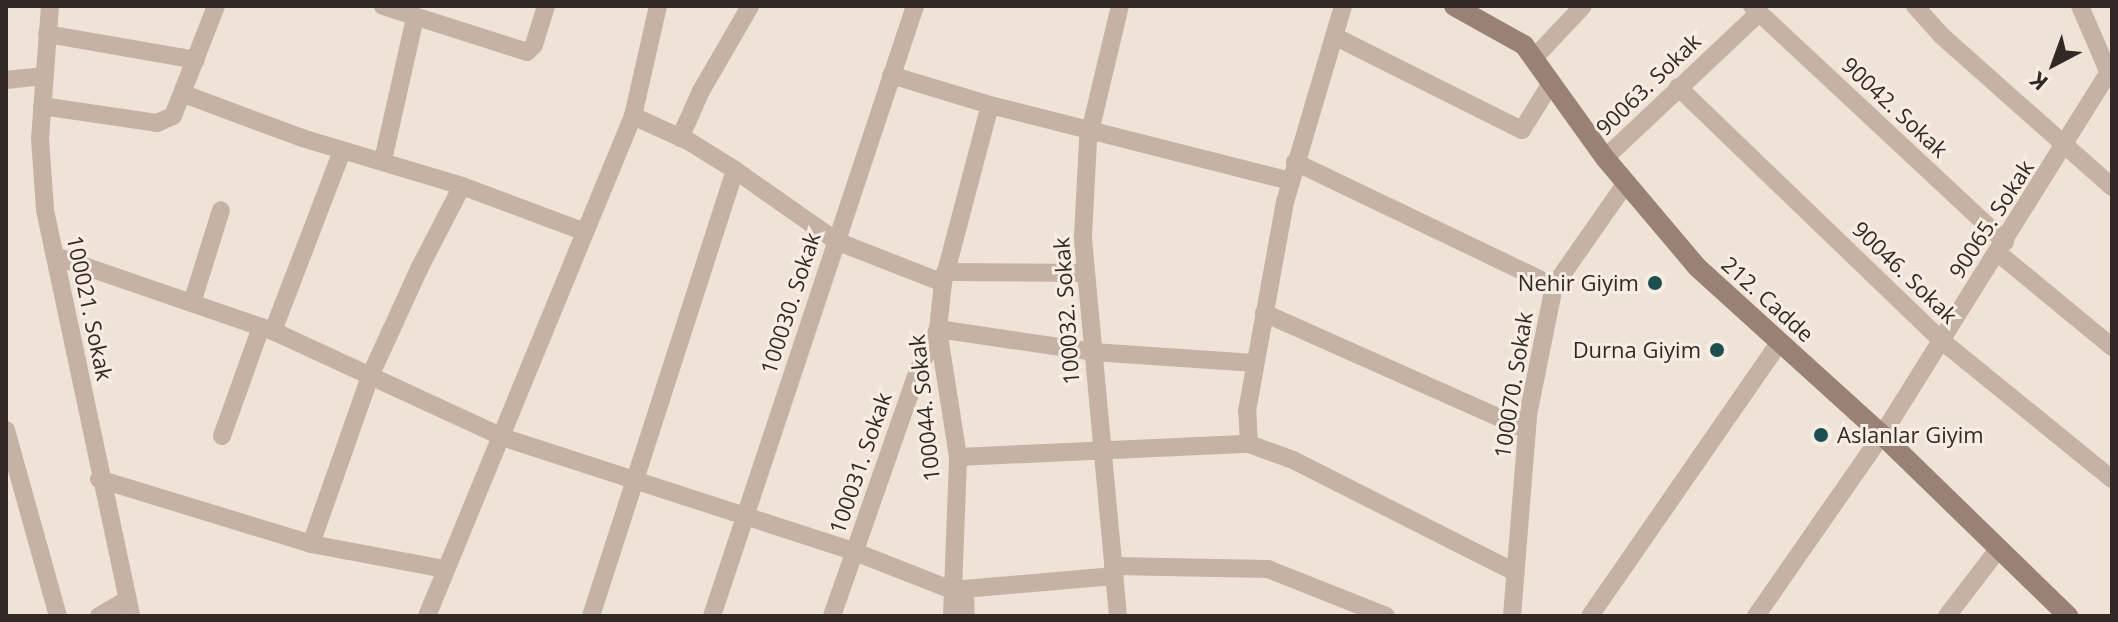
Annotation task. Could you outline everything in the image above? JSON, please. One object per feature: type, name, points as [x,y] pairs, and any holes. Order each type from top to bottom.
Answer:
[{"type":"street","name":"100021. Sokak","points":[[50,6],[40,138],[45,210],[99,479],[129,608]]},
{"type":"street","points":[[42,106],[157,123],[173,116],[216,6]]},
{"type":"street","points":[[383,6],[527,52],[534,45],[546,6]]},
{"type":"street","points":[[427,616],[633,116],[658,6]]},
{"type":"street","points":[[680,138],[701,91],[750,6]]},
{"type":"street","name":"100030. Sokak","points":[[712,616],[915,6]]},
{"type":"street","name":"100032. Sokak","points":[[1118,616],[1083,236],[1090,130],[1120,6]]},
{"type":"street","points":[[1249,444],[1247,411],[1290,181],[1343,6]]},
{"type":"street","points":[[1534,58],[1583,6]]},
{"type":"street","points":[[1915,6],[2112,187]]},
{"type":"street","points":[[2080,6],[2110,69]]},
{"type":"street","name":"212. Cadde","points":[[1460,8],[1524,45],[1605,158],[1697,267],[1882,435],[2068,616]]},
{"type":"street","name":"90063. Sokak","points":[[1605,158],[1756,9]]},
{"type":"street","name":"90042. Sokak","points":[[1756,9],[2001,248],[2112,347]]},
{"type":"street","points":[[383,160],[415,18]]},
{"type":"street","points":[[47,34],[196,60]]},
{"type":"street","points":[[1334,36],[1522,130],[1551,83]]},
{"type":"street","name":"90065. Sokak","points":[[1756,616],[1882,435],[2065,147],[2110,69]]},
{"type":"street","points":[[891,75],[990,105],[1290,181]]},
{"type":"street","points":[[6,80],[44,76]]},
{"type":"street","name":"90046. Sokak","points":[[1678,87],[1942,341],[2112,479]]},
{"type":"street","points":[[184,94],[342,151],[383,160],[462,186],[585,232]]},
{"type":"street","name":"100044. Sokak","points":[[952,616],[958,591],[958,457],[938,329],[944,277],[990,105]]},
{"type":"street","points":[[633,116],[680,138],[735,170],[836,241],[944,277],[1086,273]]},
{"type":"street","points":[[222,436],[342,151]]},
{"type":"street","points":[[1295,162],[1554,286]]},
{"type":"street","points":[[591,616],[632,481],[735,170]]},
{"type":"street","name":"100070. Sokak","points":[[1512,616],[1527,430],[1554,286],[1626,183]]},
{"type":"street","points":[[311,544],[371,374],[420,267],[462,186]]},
{"type":"street","points":[[192,303],[221,210]]},
{"type":"street","points":[[55,256],[267,329],[371,374],[502,437],[855,552],[958,591],[1113,571],[1268,569],[1386,616]]},
{"type":"street","points":[[1264,313],[1527,430]]},
{"type":"street","points":[[938,329],[1093,352],[1255,363]]},
{"type":"street","name":"100031. Sokak","points":[[832,616],[917,373],[938,329]]},
{"type":"street","points":[[1590,616],[1780,342]]},
{"type":"street","points":[[6,430],[58,616]]},
{"type":"street","points":[[958,457],[1249,444],[1293,460],[1515,572]]},
{"type":"street","points":[[99,479],[311,544],[445,569]]},
{"type":"street","points":[[1947,616],[1999,548]]},
{"type":"street","points":[[958,591],[966,616]]},
{"type":"street","points":[[99,616],[129,608]]},
{"type":"place","name":"Nehir Giyim","points":[[1655,283]]},
{"type":"place","name":"Durna Giyim","points":[[1717,350]]},
{"type":"place","name":"Aslanlar Giyim","points":[[1821,435]]}]
